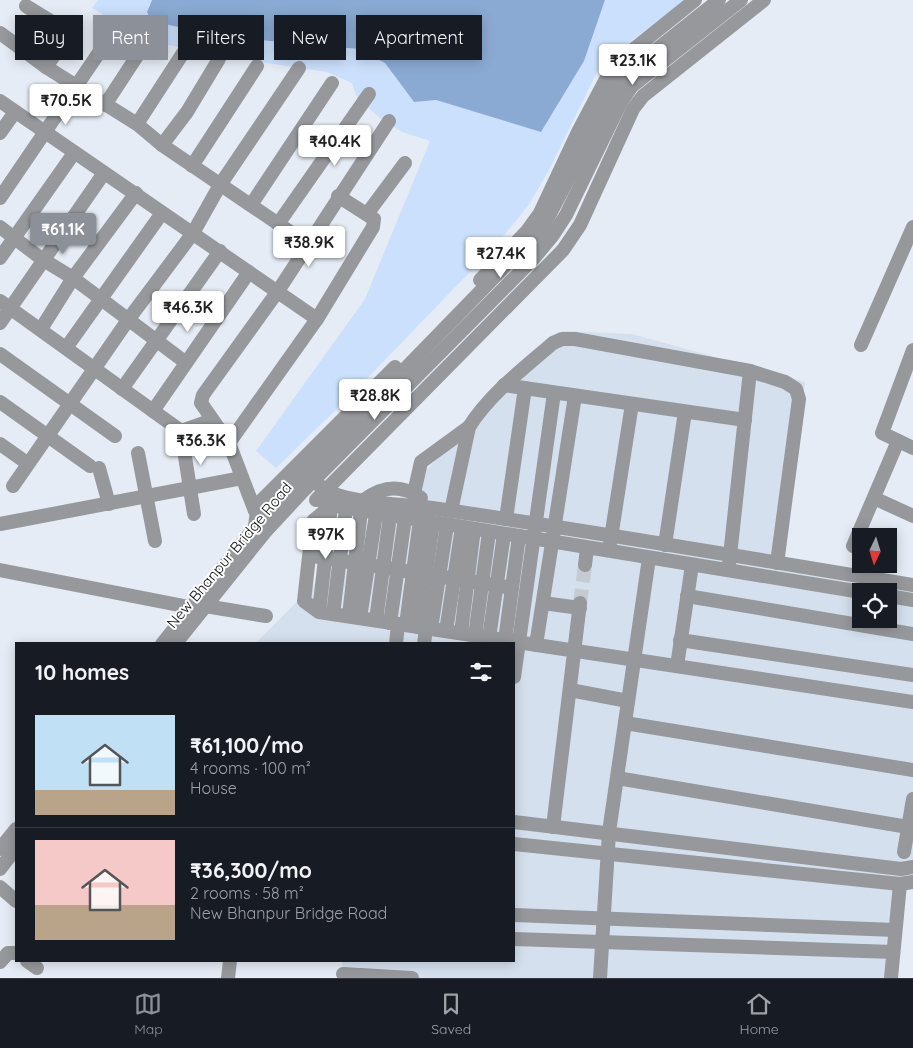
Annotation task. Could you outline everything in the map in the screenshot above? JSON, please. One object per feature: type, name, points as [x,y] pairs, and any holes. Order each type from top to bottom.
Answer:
[{"type":"street","points":[[311,482],[450,311],[527,231],[540,213],[578,132],[611,71],[619,61],[678,6],[695,0]]},
{"type":"street","name":"New Bhanpur Bridge Road","points":[[311,482],[543,227],[622,77],[719,0]]},
{"type":"street","name":"New Bhanpur Bridge Road","points":[[164,642],[255,526],[294,483],[311,482],[534,258],[553,235],[578,190],[621,102],[632,86],[741,0]]},
{"type":"street","points":[[311,482],[563,250],[580,225],[633,109],[643,96],[764,0]]},
{"type":"street","points":[[26,6],[70,33],[46,66]]},
{"type":"street","points":[[0,33],[46,66],[137,124],[162,145],[308,244]]},
{"type":"street","points":[[137,124],[178,59]]},
{"type":"street","points":[[0,198],[94,60]]},
{"type":"street","points":[[105,105],[134,60]]},
{"type":"street","points":[[162,145],[188,112],[218,60]]},
{"type":"street","points":[[192,166],[257,66]]},
{"type":"street","points":[[13,486],[27,463],[95,370],[128,320],[193,233],[220,185],[298,68]]},
{"type":"street","points":[[251,206],[332,83]]},
{"type":"street","points":[[278,224],[369,94]]},
{"type":"street","points":[[0,101],[317,319]]},
{"type":"street","points":[[0,133],[14,112]]},
{"type":"street","points":[[255,526],[255,511],[229,443],[201,403],[203,395],[278,291],[338,196],[389,121]]},
{"type":"street","points":[[0,258],[74,153]]},
{"type":"street","points":[[367,214],[405,163]]},
{"type":"street","points":[[0,323],[4,304],[42,260],[104,173]]},
{"type":"street","points":[[42,329],[73,278],[136,193]]},
{"type":"street","points":[[229,443],[317,319],[373,227],[374,219],[338,196]]},
{"type":"street","points":[[66,348],[162,213]]},
{"type":"street","points":[[861,345],[913,227]]},
{"type":"street","points":[[0,228],[42,260],[73,278],[185,362]]},
{"type":"street","points":[[122,390],[220,251]]},
{"type":"street","points":[[152,411],[249,272]]},
{"type":"street","points":[[4,304],[42,329],[122,390],[181,431],[194,514]]},
{"type":"street","points":[[414,493],[420,462],[469,427],[504,385],[553,343],[562,338],[575,339],[653,352],[750,371],[785,382],[796,389],[799,400],[777,563]]},
{"type":"street","points":[[913,350],[907,383],[882,434],[913,448]]},
{"type":"street","points":[[0,354],[69,406],[115,436]]},
{"type":"street","points":[[729,571],[750,371]]},
{"type":"street","points":[[504,385],[744,420]]},
{"type":"street","points":[[506,520],[525,388]]},
{"type":"street","points":[[512,641],[536,524],[554,392]]},
{"type":"street","points":[[536,645],[574,396]]},
{"type":"street","points":[[0,402],[94,467],[109,504]]},
{"type":"street","points":[[609,551],[632,404]]},
{"type":"street","points":[[665,545],[685,412]]},
{"type":"street","points":[[181,431],[212,420]]},
{"type":"street","points":[[398,642],[411,626],[426,574],[449,518],[469,427]]},
{"type":"street","points":[[861,528],[898,441]]},
{"type":"street","points":[[0,444],[27,463]]},
{"type":"street","points":[[138,453],[155,541]]},
{"type":"street","points":[[0,524],[242,478]]},
{"type":"street","points":[[311,482],[331,506],[333,614]]},
{"type":"street","points":[[255,511],[258,504],[294,483],[311,482],[383,515],[426,522],[449,518],[506,520],[536,524],[913,586]]},
{"type":"street","name":"New Bhanpur Bridge Road","points":[[177,642],[265,532],[294,483]]},
{"type":"street","points":[[354,617],[362,563],[362,505],[374,492],[386,488],[398,488],[414,493],[429,508],[468,528],[852,591]]},
{"type":"street","points":[[874,498],[913,516]]},
{"type":"street","points":[[331,506],[346,509],[362,505],[429,508]]},
{"type":"street","points":[[331,506],[313,521],[304,601],[319,612],[913,702]]},
{"type":"street","points":[[319,612],[346,509]]},
{"type":"street","points":[[362,563],[383,515]]},
{"type":"street","points":[[376,620],[383,567],[383,515]]},
{"type":"street","points":[[405,518],[398,569],[411,626],[423,642]]},
{"type":"street","points":[[411,626],[426,574],[426,522]]},
{"type":"street","points":[[461,633],[461,580],[468,528]]},
{"type":"street","points":[[482,637],[482,583],[490,532]]},
{"type":"street","points":[[482,637],[497,585],[504,534]]},
{"type":"street","points":[[512,641],[512,588],[519,536]]},
{"type":"street","points":[[585,564],[587,548]]},
{"type":"street","points":[[310,555],[512,588]]},
{"type":"street","points":[[600,978],[608,832],[649,558]]},
{"type":"street","points":[[677,666],[692,565]]},
{"type":"street","points":[[0,570],[175,604],[189,610]]},
{"type":"street","points":[[446,631],[461,580]]},
{"type":"street","points":[[687,596],[913,634]]},
{"type":"street","points":[[897,597],[913,600]]},
{"type":"street","points":[[543,603],[580,606],[553,827]]},
{"type":"street","points":[[206,606],[266,616]]},
{"type":"street","points":[[680,640],[913,675]]},
{"type":"street","points":[[570,690],[628,701]]},
{"type":"street","points":[[624,723],[913,770]]},
{"type":"street","points":[[616,778],[908,827]]},
{"type":"street","points":[[904,852],[913,799]]},
{"type":"street","points":[[515,822],[901,869],[913,867]]},
{"type":"street","points":[[0,850],[15,830]]},
{"type":"street","points":[[515,844],[906,883],[896,930],[891,978]]},
{"type":"street","points":[[0,869],[15,849]]},
{"type":"street","points":[[0,887],[15,899]]},
{"type":"street","points":[[515,915],[896,930]]},
{"type":"street","points":[[515,940],[893,952]]},
{"type":"street","points":[[0,962],[8,953],[15,953]]},
{"type":"street","points":[[228,978],[230,962]]},
{"type":"street","points":[[343,971],[412,978]]},
{"type":"shaded area","points":[[98,0],[152,0],[148,7],[178,19],[178,47],[168,45],[168,15],[104,15],[92,8]]},
{"type":"shaded area","points":[[152,0],[605,0],[584,61],[541,132],[436,100],[414,102],[385,63],[379,60],[482,60],[482,15],[356,15],[356,49],[346,48],[346,15],[274,15],[274,41],[264,40],[264,15],[178,15],[178,27],[168,25],[168,15],[148,15],[147,12]]},
{"type":"shaded area","points":[[605,0],[685,0],[614,54],[597,72],[549,170],[528,206],[496,245],[351,395],[276,468],[256,451],[365,299],[430,141],[402,132],[380,118],[357,98],[352,83],[327,72],[248,60],[264,60],[264,40],[274,41],[274,60],[346,60],[346,48],[356,49],[356,60],[379,60],[385,63],[414,102],[436,100],[541,132],[584,61]]},
{"type":"shaded area","points":[[563,331],[632,334],[805,382],[785,562],[885,583],[852,583],[852,628],[897,628],[897,586],[913,589],[913,880],[896,879],[887,978],[342,978],[342,962],[515,962],[515,642],[257,642]]},
{"type":"tunnel","points":[[580,603],[585,565]]}]
